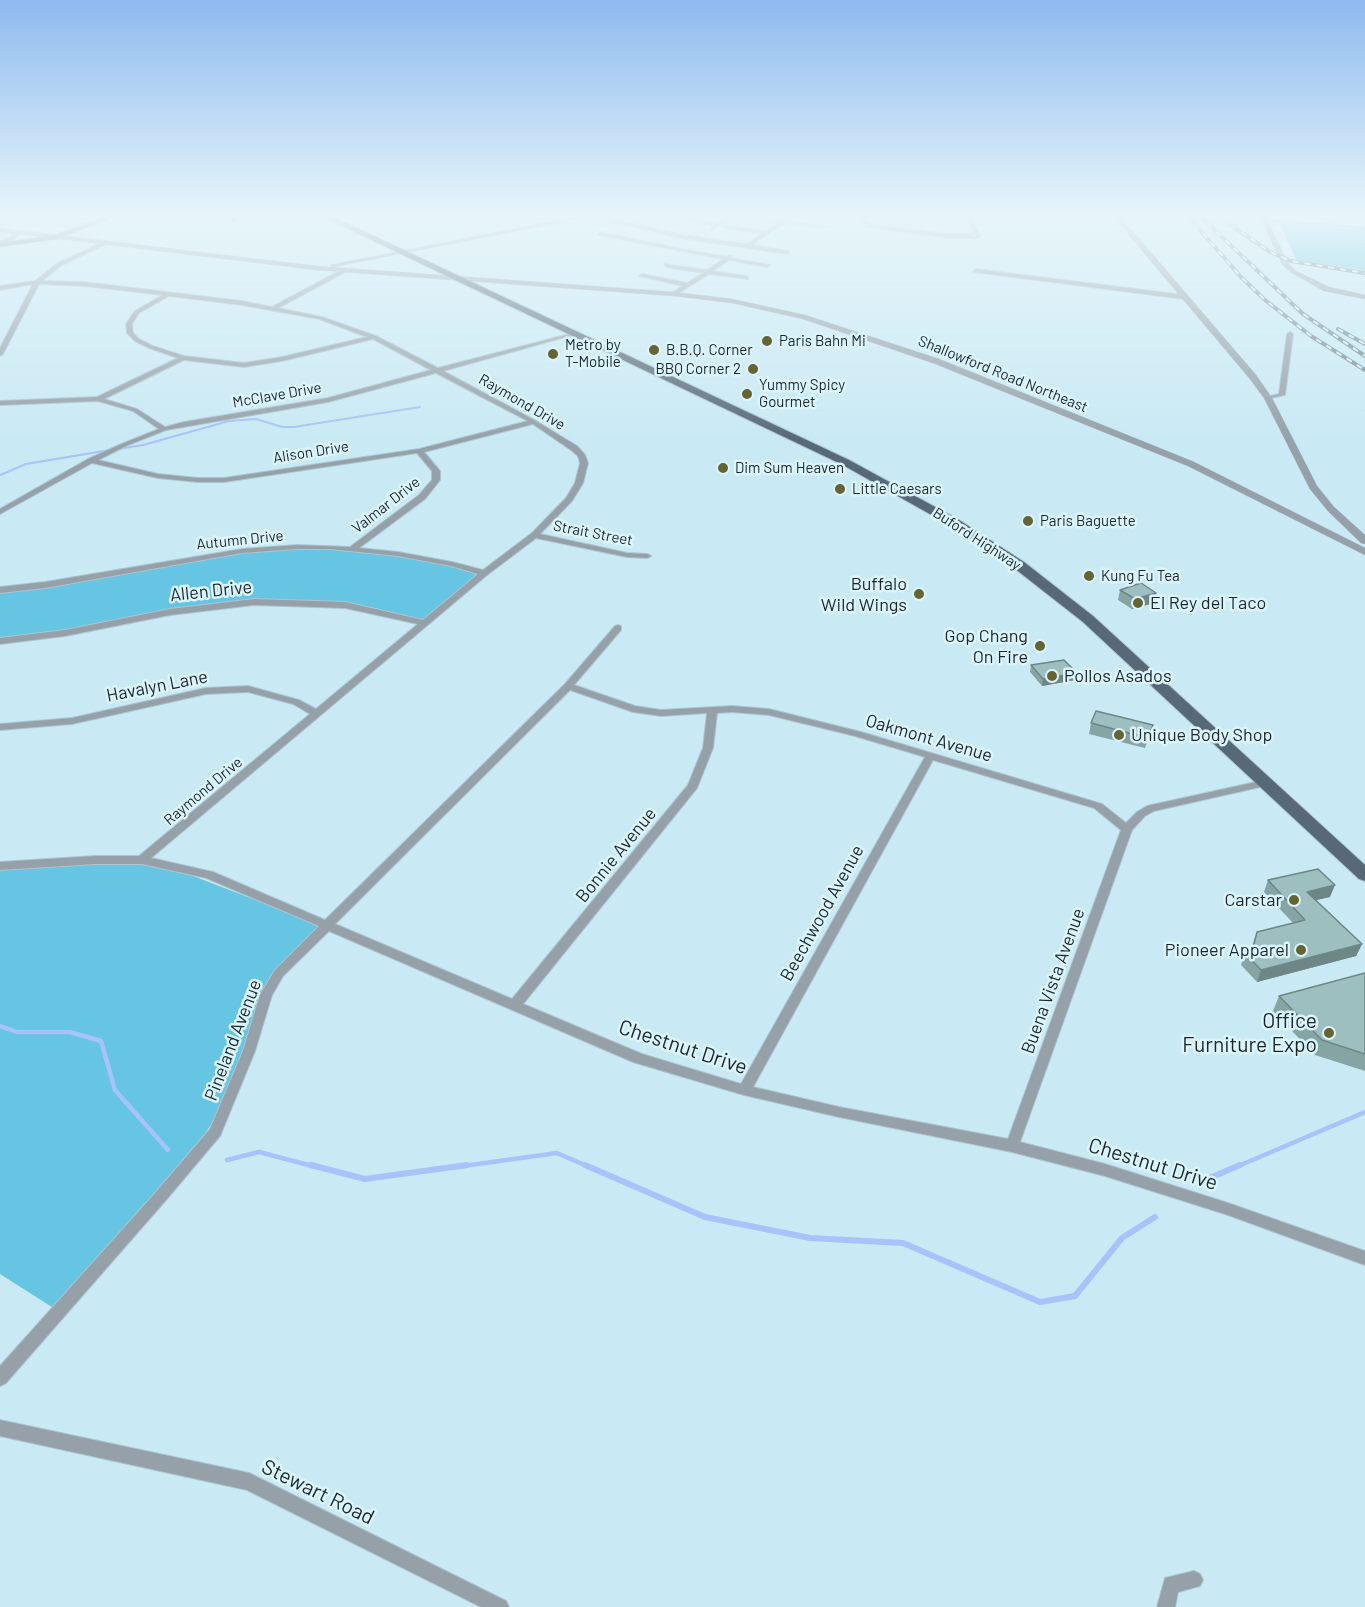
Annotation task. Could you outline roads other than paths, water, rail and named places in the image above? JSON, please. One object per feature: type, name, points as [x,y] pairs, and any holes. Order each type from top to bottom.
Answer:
[{"type":"main road","name":"Buford Highway","points":[[479,290],[870,475],[926,505],[991,546],[1088,619],[1365,875]]},
{"type":"street","points":[[0,354],[33,290]]},
{"type":"street","name":"Raymond Drive","points":[[130,290],[285,310],[320,318],[374,337],[534,422],[574,448],[581,455],[584,463],[579,483],[569,499],[535,535],[484,573],[142,860]]},
{"type":"street","points":[[274,308],[310,290]]},
{"type":"street","points":[[285,310],[318,290]]},
{"type":"street","name":"Shallowford Road Northeast","points":[[622,290],[732,301],[805,317],[936,361],[1200,468],[1365,552]]},
{"type":"street","points":[[674,294],[680,290]]},
{"type":"street","points":[[1128,290],[1184,297]]},
{"type":"street","points":[[1178,290],[1253,377],[1268,398],[1313,487],[1331,509],[1365,541]]},
{"type":"street","points":[[1332,290],[1365,297]]},
{"type":"street","points":[[168,295],[137,312],[129,324],[130,333],[136,340],[183,358],[244,365],[282,359],[374,337]]},
{"type":"street","name":"McClave Drive","points":[[0,512],[91,461],[164,429],[328,400],[571,334]]},
{"type":"street","points":[[1268,398],[1282,395],[1290,334]]},
{"type":"street","points":[[98,399],[183,358]]},
{"type":"street","points":[[0,403],[98,399],[135,411],[164,429]]},
{"type":"street","name":"Alison Drive","points":[[91,461],[175,479],[224,480],[419,451],[534,422]]},
{"type":"street","name":"Valmar Drive","points":[[352,549],[431,488],[436,480],[436,471],[419,451]]},
{"type":"street","name":"Strait Street","points":[[535,535],[627,555],[646,556]]},
{"type":"street","name":"Autumn Drive","points":[[0,590],[45,585],[242,550],[297,547],[352,549],[409,556],[484,573]]},
{"type":"street","name":"Allen Drive","points":[[0,641],[65,633],[181,610],[254,602],[345,606],[426,623]]},
{"type":"street","name":"Pineland Avenue","points":[[0,1378],[215,1132],[249,1052],[266,995],[279,973],[568,686],[618,628]]},
{"type":"street","name":"Oakmont Avenue","points":[[568,686],[633,709],[661,713],[712,710],[769,712],[931,755],[1098,806],[1127,829]]},
{"type":"street","name":"Havalyn Lane","points":[[0,727],[72,721],[197,693],[248,689],[296,702],[317,714]]},
{"type":"street","name":"Bonnie Avenue","points":[[514,1006],[693,786],[708,748],[712,710]]},
{"type":"street","name":"Beechwood Avenue","points":[[744,1090],[931,755]]},
{"type":"street","points":[[1127,829],[1141,814],[1151,808],[1265,783]]},
{"type":"street","name":"Buena Vista Avenue","points":[[1012,1146],[1127,829]]},
{"type":"street","name":"Chestnut Drive","points":[[0,866],[95,860],[142,860],[209,875],[638,1058],[744,1090],[839,1112],[1012,1146],[1127,1177],[1228,1209],[1365,1258]]},
{"type":"street","name":"Stewart Road","points":[[0,1428],[249,1482],[500,1607]]},
{"type":"street","points":[[1166,1607],[1171,1584],[1194,1580]]},
{"type":"waterway","points":[[118,449],[143,445],[229,421],[256,419],[282,427],[294,427],[420,407]]},
{"type":"waterway","points":[[0,475],[26,464],[110,450]]},
{"type":"waterway","points":[[0,1026],[17,1032],[70,1032],[101,1041],[115,1090],[168,1150]]},
{"type":"waterway","points":[[1236,1167],[1365,1112]]},
{"type":"waterway","points":[[227,1160],[259,1152],[316,1167]]},
{"type":"waterway","points":[[456,1167],[557,1153],[589,1167]]},
{"type":"waterway","points":[[311,1165],[365,1179],[467,1165]]},
{"type":"waterway","points":[[585,1165],[705,1217],[810,1238],[903,1243],[1040,1302],[1075,1296],[1122,1238],[1155,1217]]},
{"type":"waterway","points":[[1205,1180],[1240,1165]]},
{"type":"railway","points":[[1255,290],[1311,336],[1365,370]]},
{"type":"railway","points":[[1278,290],[1303,314],[1365,356]]},
{"type":"railway","points":[[1338,329],[1365,344]]},
{"type":"place","name":"Paris Bahn Mi","points":[[767,341]]},
{"type":"place","name":"B.B.Q. Corner","points":[[654,350]]},
{"type":"place","name":"Metro by T-Mobile","points":[[553,354]]},
{"type":"place","name":"BBQ Corner 2","points":[[753,369]]},
{"type":"place","name":"Yummy Spicy Gourmet","points":[[747,394]]},
{"type":"place","name":"Dim Sum Heaven","points":[[723,468]]},
{"type":"place","name":"Little Caesars","points":[[840,489]]},
{"type":"place","name":"Paris Baguette","points":[[1028,521]]},
{"type":"place","name":"Kung Fu Tea","points":[[1089,576]]},
{"type":"place","name":"Buffalo Wild Wings","points":[[919,594]]},
{"type":"place","name":"El Rey del Taco","points":[[1138,603]]},
{"type":"place","name":"Gop Chang On Fire","points":[[1040,646]]},
{"type":"place","name":"Pollos Asados","points":[[1052,676]]},
{"type":"place","name":"Unique Body Shop","points":[[1119,735]]},
{"type":"place","name":"Carstar","points":[[1294,900]]},
{"type":"place","name":"Pioneer Apparel","points":[[1301,950]]},
{"type":"place","name":"Office Furniture Expo","points":[[1329,1033]]}]
